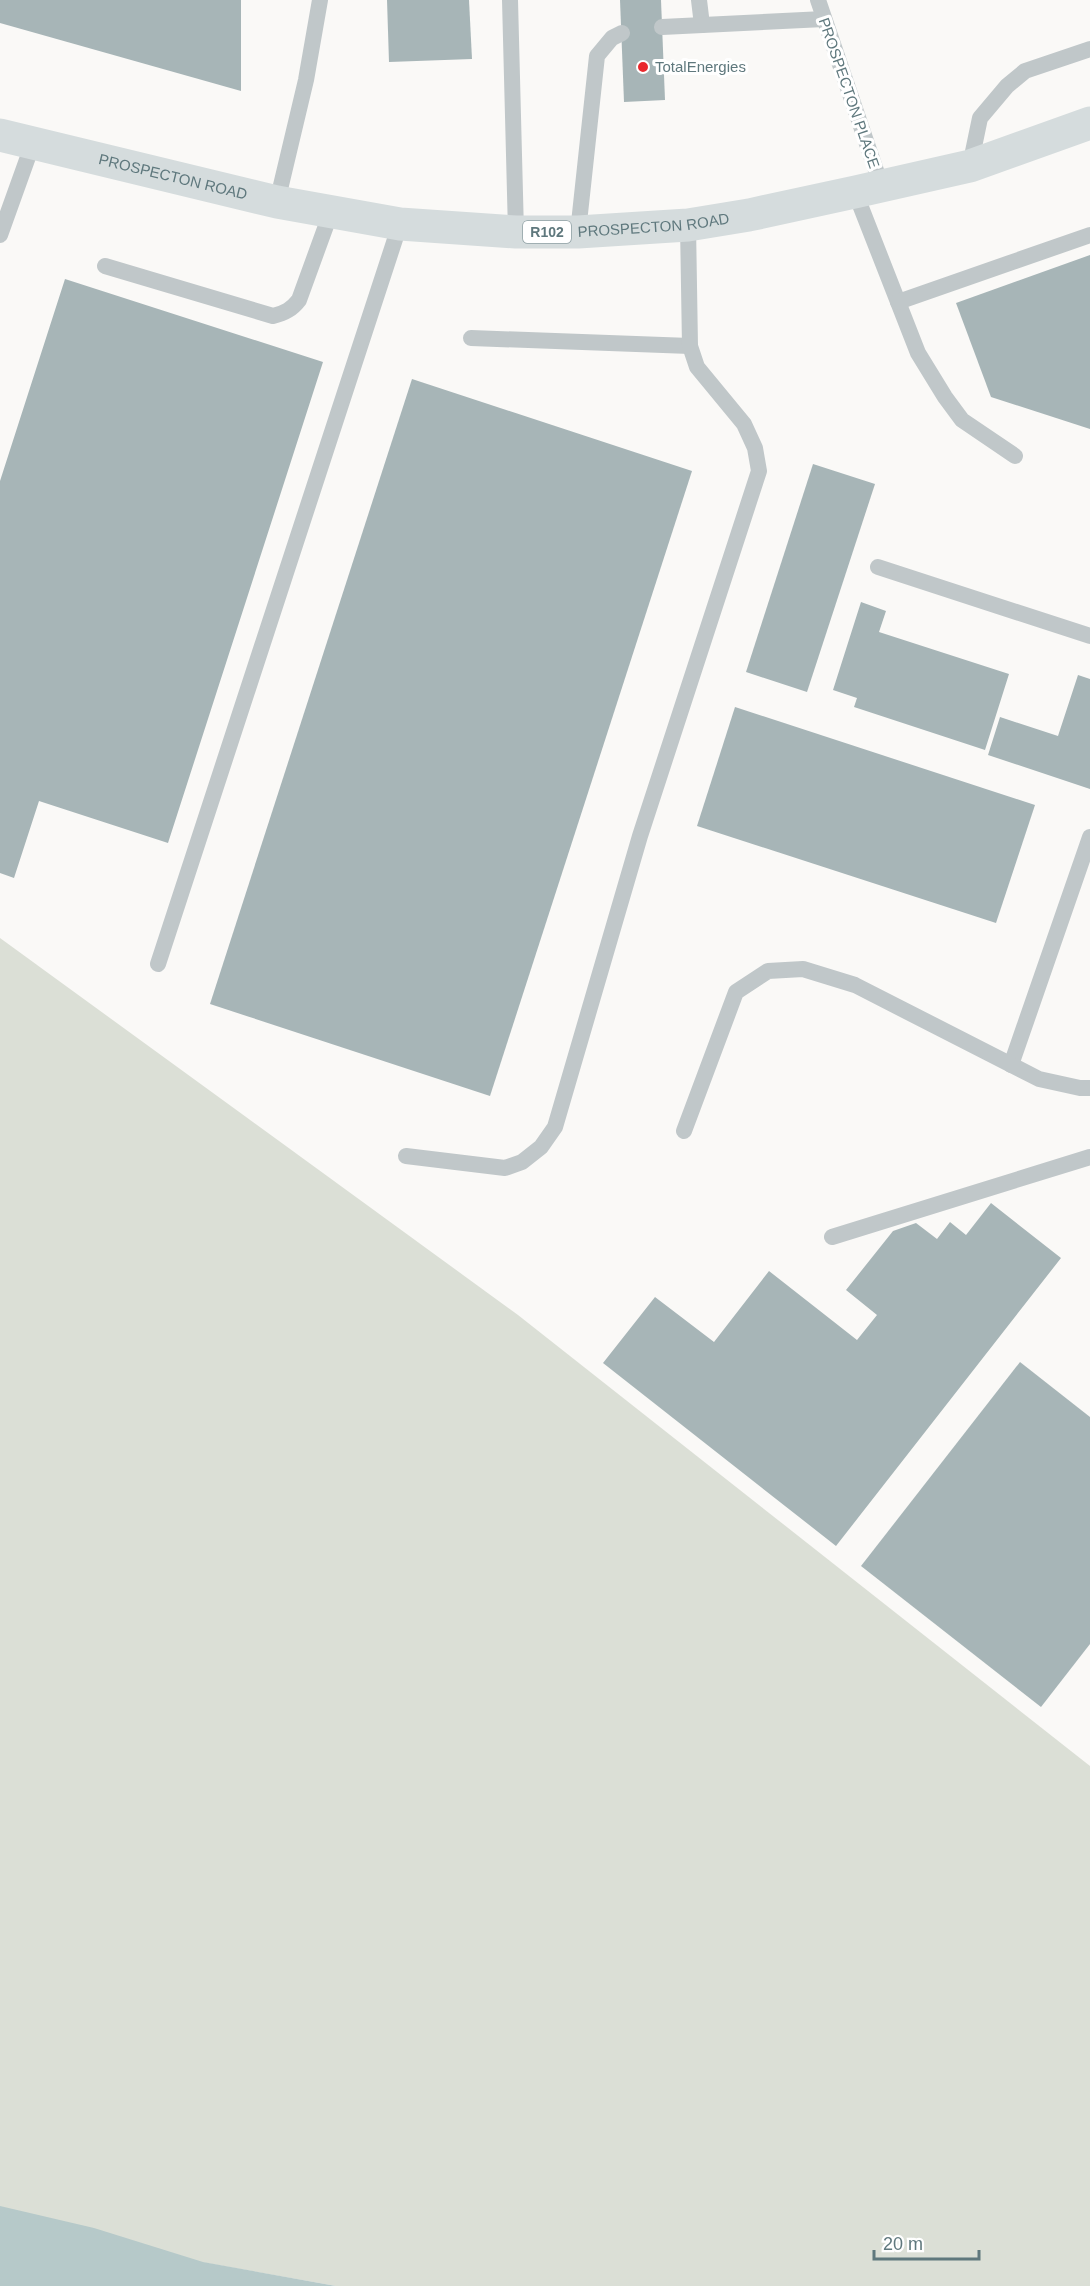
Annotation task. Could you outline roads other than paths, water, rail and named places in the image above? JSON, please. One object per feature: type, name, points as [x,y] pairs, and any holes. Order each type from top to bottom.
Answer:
[{"type":"main road","name":"PROSPECTON ROAD","points":[[0,135],[277,202],[400,224],[516,232],[578,232],[688,225],[749,215],[970,166],[1090,123]]},
{"type":"lane","points":[[277,202],[306,80],[320,0]]},
{"type":"lane","points":[[510,0],[516,232]]},
{"type":"lane","points":[[699,0],[702,25]]},
{"type":"lane","name":"PROSPECTON PLACE","points":[[818,0],[898,302],[918,354],[945,397],[963,420],[1015,456]]},
{"type":"lane","points":[[662,27],[824,20]]},
{"type":"lane","points":[[578,232],[597,56],[612,38],[622,33]]},
{"type":"lane","points":[[970,166],[980,118],[1007,86],[1025,71],[1090,49]]},
{"type":"lane","points":[[0,235],[33,143]]},
{"type":"lane","points":[[105,266],[273,316],[286,312],[299,300],[331,212]]},
{"type":"lane","points":[[158,964],[400,224]]},
{"type":"lane","points":[[406,1156],[505,1168],[522,1162],[541,1147],[555,1127],[640,836],[759,471],[755,448],[744,424],[697,367],[690,346],[688,225]]},
{"type":"lane","points":[[898,302],[1090,235]]},
{"type":"lane","points":[[471,338],[690,346]]},
{"type":"lane","points":[[878,567],[1090,636]]},
{"type":"lane","points":[[1011,1065],[1090,837]]},
{"type":"lane","points":[[684,1131],[736,992],[768,971],[803,969],[855,985],[1039,1079],[1090,1088]]},
{"type":"lane","points":[[832,1237],[1090,1156]]},
{"type":"place","name":"TotalEnergies","points":[[643,67]]}]
